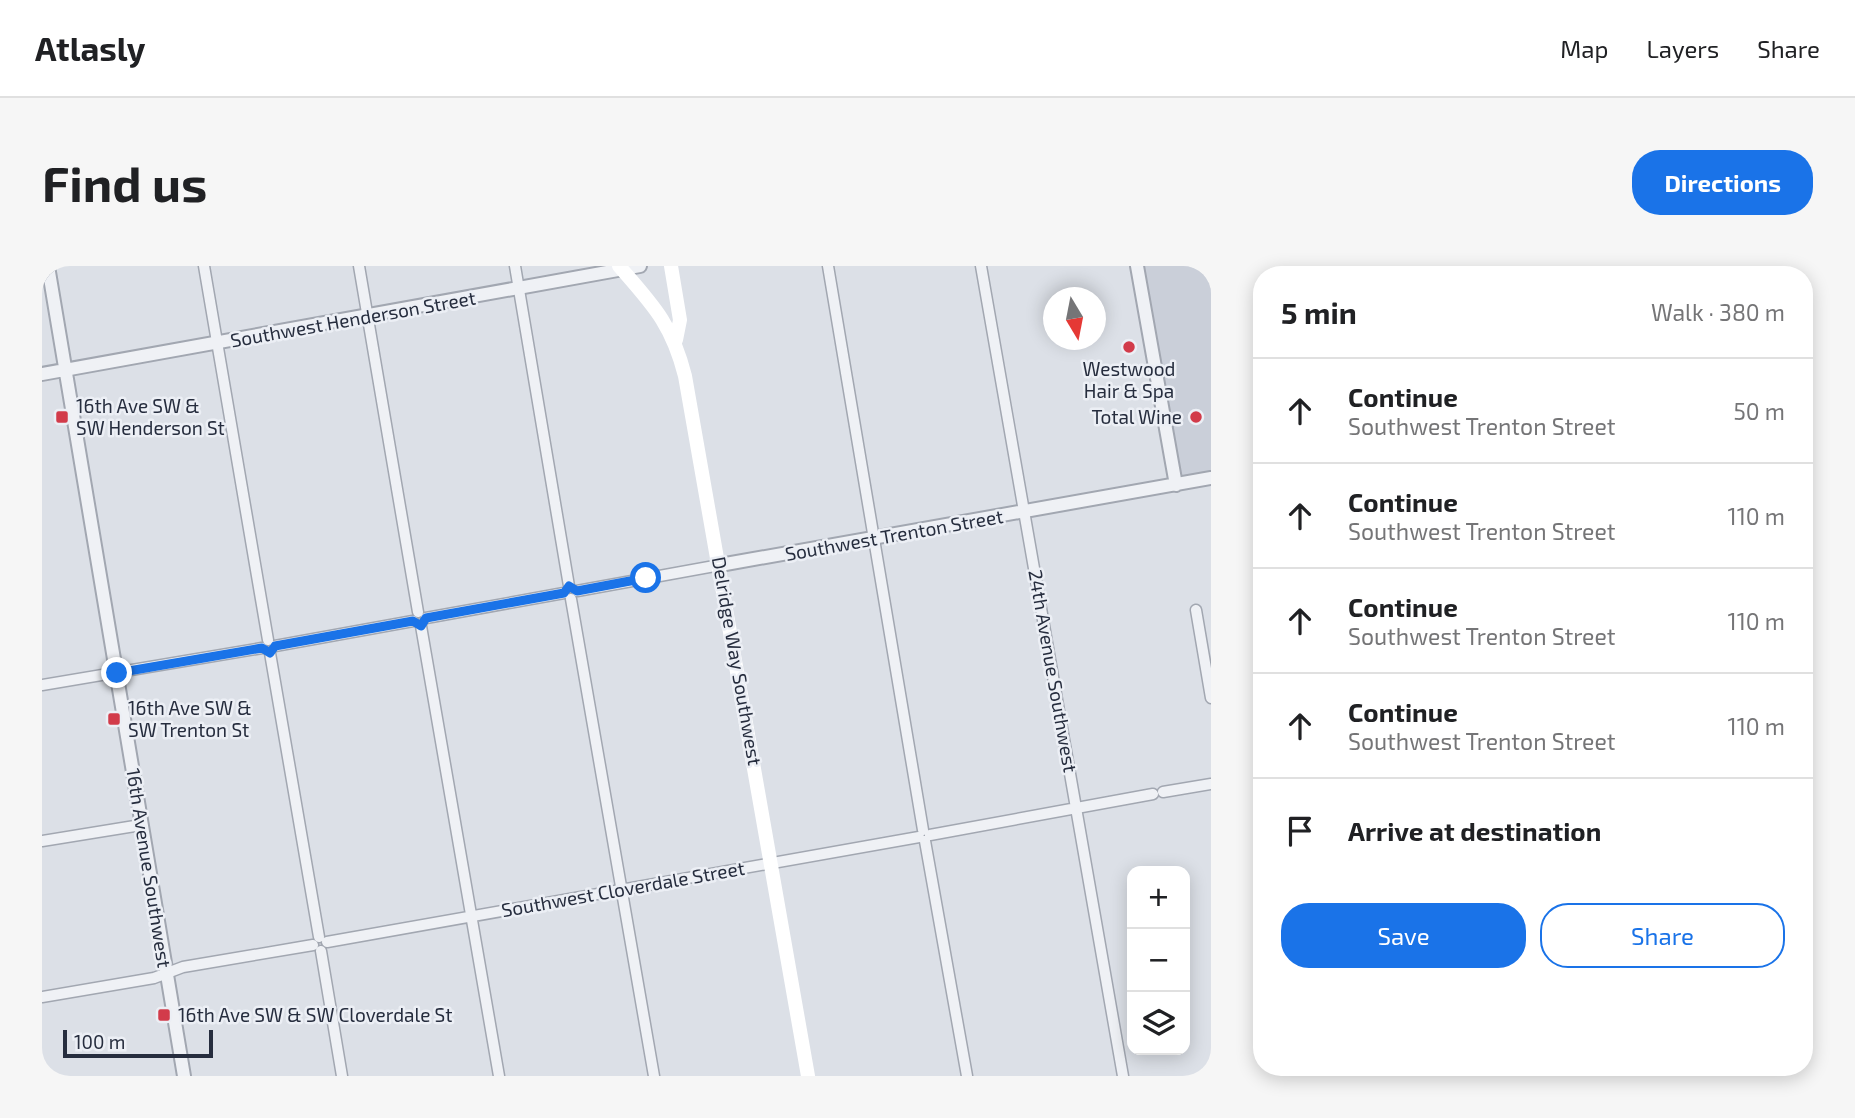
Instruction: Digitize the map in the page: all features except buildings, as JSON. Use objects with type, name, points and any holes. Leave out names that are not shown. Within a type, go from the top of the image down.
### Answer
[{"type":"main road","points":[[671,266],[680,320],[676,340]]},
{"type":"main road","name":"Delridge Way Southwest","points":[[620,267],[660,315],[676,340],[720,565],[808,1076]]},
{"type":"street","name":"16th Avenue Southwest","points":[[48,266],[184,1076]]},
{"type":"street","points":[[204,266],[342,1076]]},
{"type":"street","points":[[359,266],[499,1076]]},
{"type":"street","points":[[515,266],[654,1076]]},
{"type":"street","name":"Southwest Henderson Street","points":[[42,374],[368,317],[620,267],[639,266]]},
{"type":"street","points":[[828,266],[967,1076]]},
{"type":"street","name":"24th Avenue Southwest","points":[[981,266],[1123,1076]]},
{"type":"street","points":[[1138,266],[1177,485]]},
{"type":"street","name":"Southwest Trenton Street","points":[[42,685],[1211,478]]},
{"type":"street","points":[[1196,610],[1211,698]]},
{"type":"street","name":"Southwest Cloverdale Street","points":[[42,997],[166,974],[183,967],[1211,784]]},
{"type":"street","points":[[42,841],[141,825]]},
{"type":"shaded area","points":[[1137,266],[1211,266],[1211,478],[1176,485]]},
{"type":"place","name":"Westwood Hair & Spa","points":[[1129,347]]},
{"type":"place","name":"16th Ave SW & SW Henderson St","points":[[62,417]]},
{"type":"place","name":"Total Wine","points":[[1196,417]]},
{"type":"place","name":"16th Ave SW & SW Trenton St","points":[[114,719]]},
{"type":"place","name":"16th Ave SW & SW Cloverdale St","points":[[164,1015]]},
{"type":"route","points":[[117,673],[262,648],[270,653],[275,646],[413,621],[421,626],[425,624],[426,618],[564,593],[571,585],[577,591],[646,578]]}]
